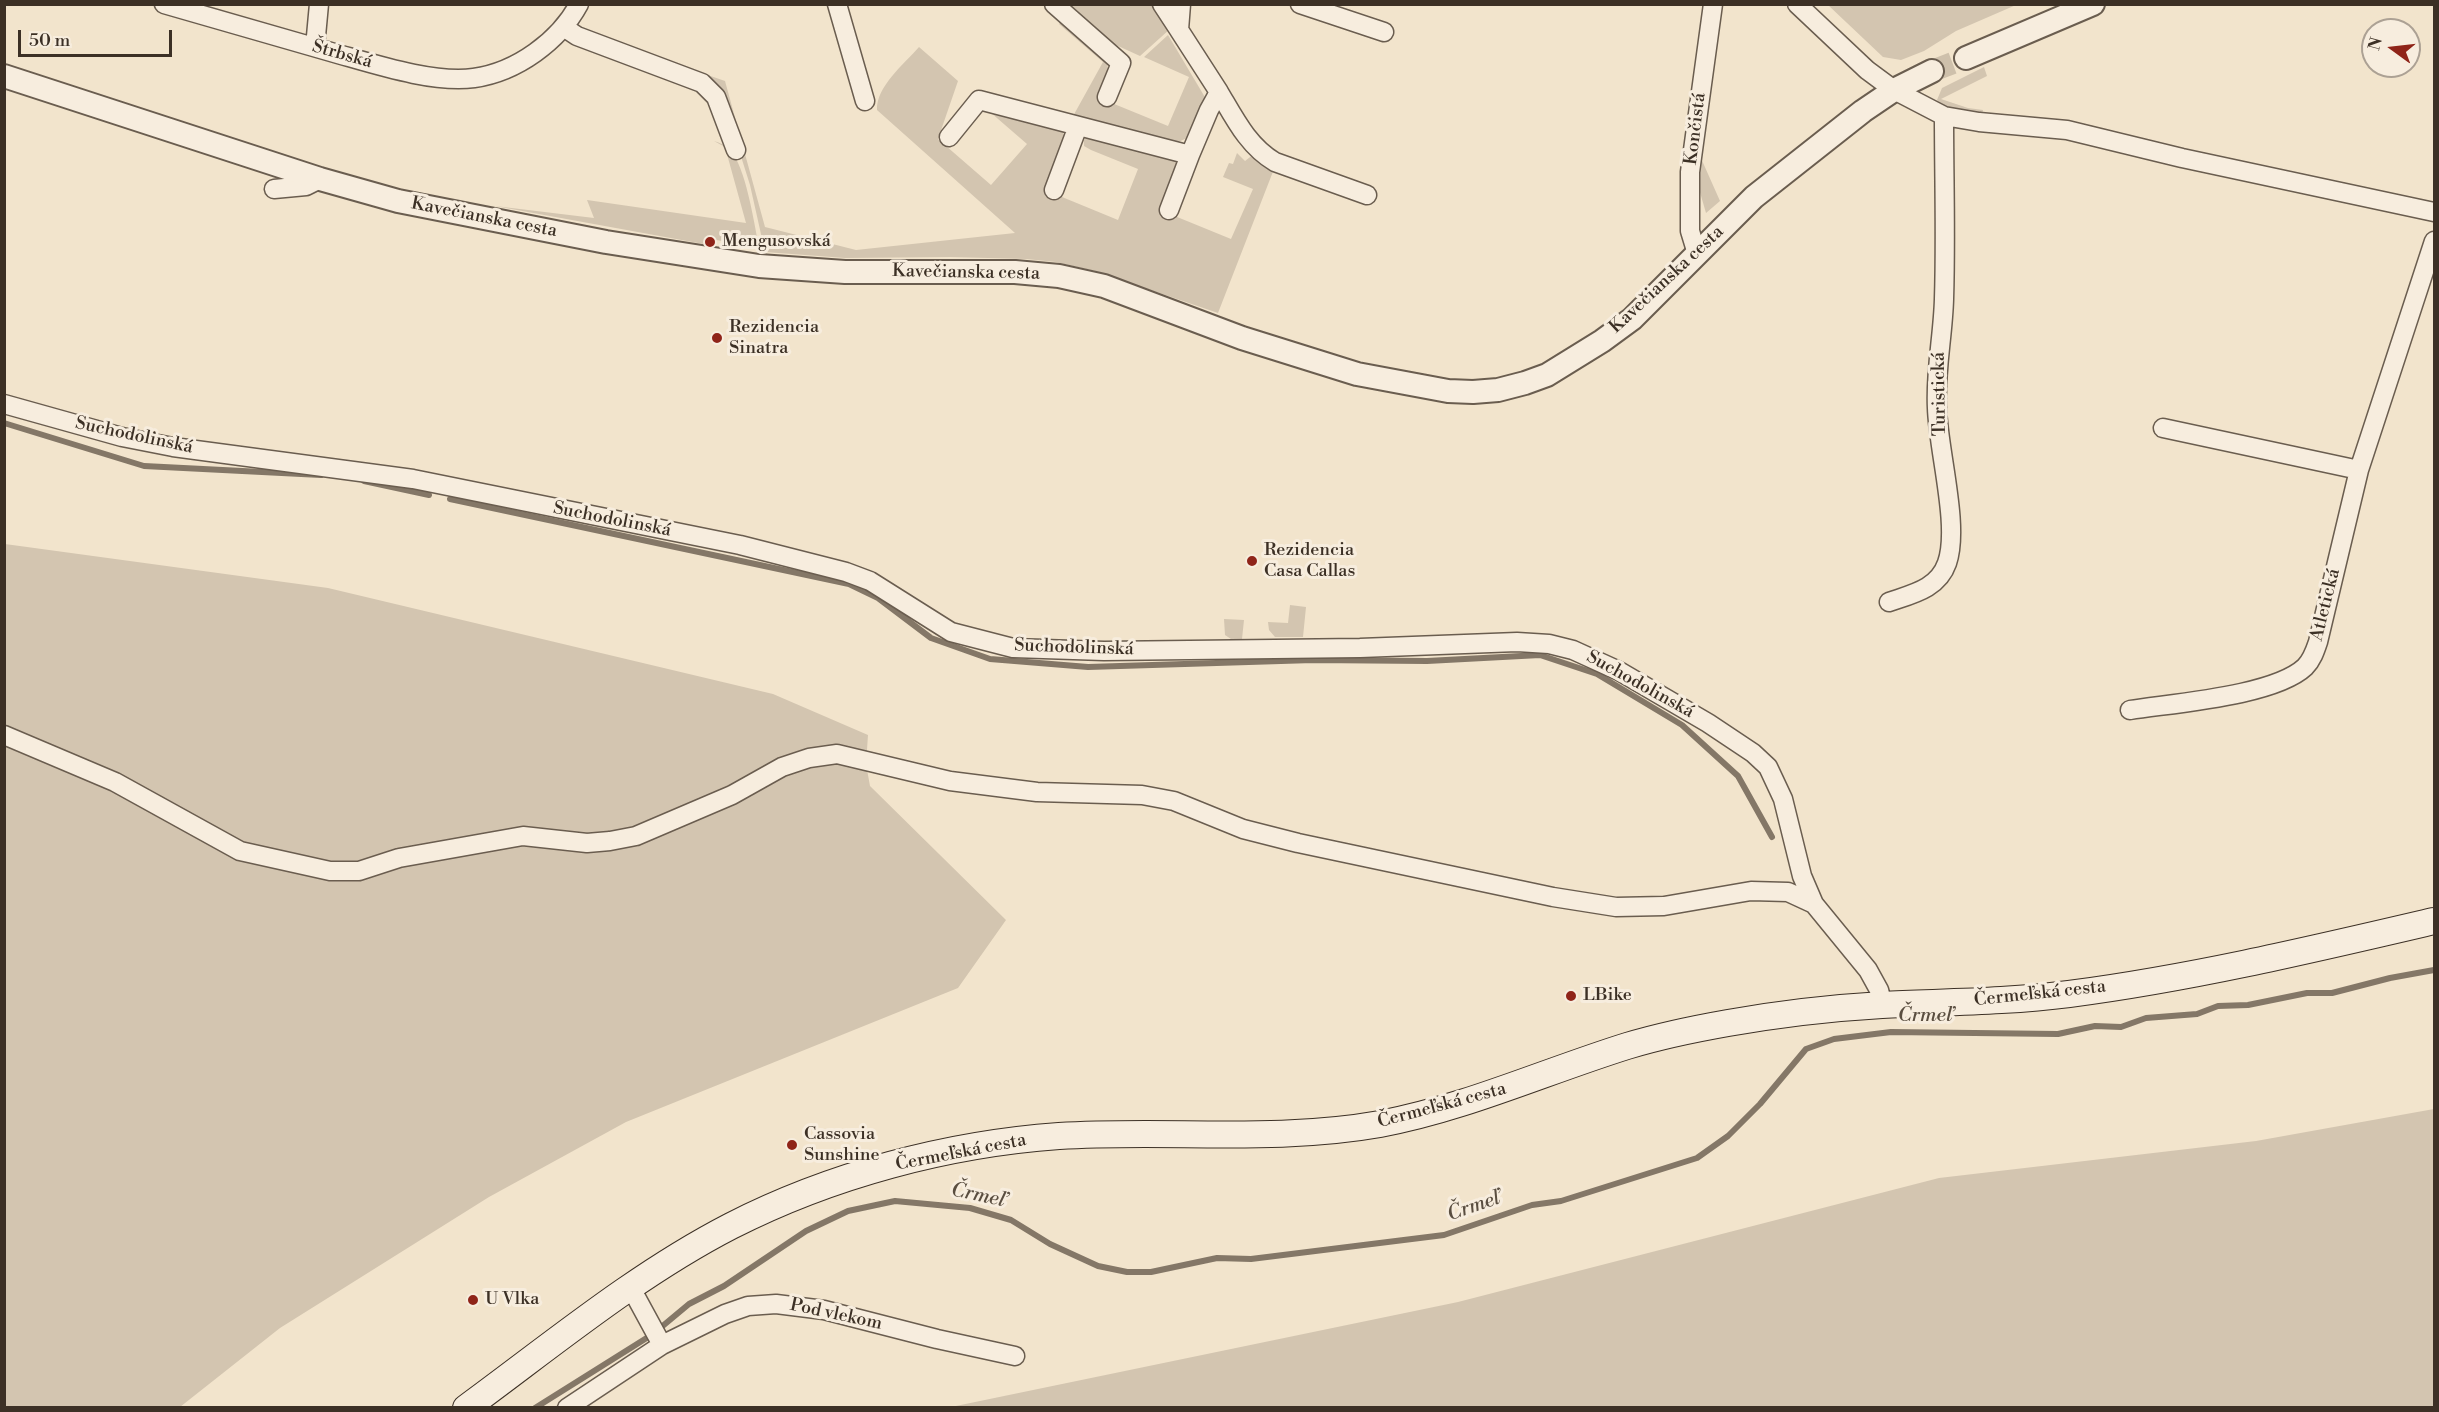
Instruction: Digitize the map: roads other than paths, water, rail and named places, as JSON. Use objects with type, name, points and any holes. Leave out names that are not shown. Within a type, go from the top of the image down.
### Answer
[{"type":"main road","name":"Čermeľská cesta","points":[[466,1407],[631,1288],[733,1225],[793,1198],[867,1172],[921,1158],[971,1148],[1057,1136],[1150,1134],[1247,1136],[1303,1134],[1372,1125],[1467,1102],[1626,1047],[1725,1024],[1807,1011],[2053,996],[2251,962],[2434,921]]},
{"type":"street","name":"Štrbská","points":[[164,4],[381,66],[434,76],[472,78],[496,74],[521,61],[565,28]]},
{"type":"street","points":[[315,47],[319,4]]},
{"type":"street","points":[[579,4],[565,28],[577,36],[702,82],[716,97],[736,150]]},
{"type":"street","points":[[837,4],[865,101]]},
{"type":"street","points":[[1054,4],[1121,63],[1107,97]]},
{"type":"street","points":[[1162,4],[1247,139],[1266,157],[1367,195]]},
{"type":"street","points":[[1179,30],[1181,4]]},
{"type":"street","points":[[1300,4],[1384,32]]},
{"type":"street","name":"Končistá","points":[[1697,254],[1690,231],[1690,172],[1713,4]]},
{"type":"street","points":[[1797,4],[1867,70],[1894,90],[1944,116],[1978,122],[2067,130],[2182,158],[2434,212]]},
{"type":"street","points":[[1966,58],[2093,4]]},
{"type":"street","name":"Kavečianska cesta","points":[[4,76],[320,179],[398,201],[606,242],[759,266],[845,272],[1015,272],[1059,276],[1104,286],[1302,358],[1357,374],[1448,391],[1498,390],[1547,375],[1578,357],[1632,319],[1754,197],[1863,111],[1894,90],[1932,71]]},
{"type":"street","points":[[1169,210],[1209,110],[1219,92]]},
{"type":"street","points":[[949,137],[980,100],[1191,155]]},
{"type":"street","name":"Turistická","points":[[1889,602],[1934,583],[1941,575],[1950,554],[1936,381],[1944,298],[1944,116]]},
{"type":"street","points":[[1054,190],[1078,126]]},
{"type":"street","points":[[274,189],[306,186],[320,179]]},
{"type":"street","name":"Atletická","points":[[2130,710],[2261,688],[2291,677],[2307,665],[2318,642],[2359,470],[2434,241]]},
{"type":"street","name":"Suchodolinská","points":[[4,404],[122,437],[173,447],[413,479],[740,545],[846,572],[870,581],[951,632],[1013,648],[1115,651],[1360,648],[1517,642],[1549,644],[1573,650],[1619,671],[1708,723],[1761,759],[1775,778],[1783,799],[1802,876],[1814,903],[1868,970],[1879,990],[1883,1005]]},
{"type":"street","points":[[2163,428],[2359,470]]},
{"type":"street","points":[[4,735],[115,782],[240,851],[330,871],[359,871],[399,858],[524,836],[587,843],[636,836],[732,795],[782,767],[809,758],[837,754],[961,783],[1037,792],[1142,795],[1174,801],[1243,829],[1298,843],[1563,899],[1616,907],[1664,906],[1751,891],[1788,892],[1814,903]]},
{"type":"street","points":[[631,1288],[659,1340]]},
{"type":"street","name":"Pod vlekom","points":[[567,1407],[659,1340],[748,1306],[776,1304],[824,1310],[1015,1356]]},
{"type":"waterway","points":[[4,423],[144,466],[321,475]]},
{"type":"waterway","points":[[364,481],[429,495]]},
{"type":"waterway","points":[[450,499],[849,584],[878,598],[931,638],[990,659],[1088,667],[1313,660],[1427,661],[1540,655],[1597,674],[1682,725],[1738,776],[1772,837]]},
{"type":"waterway","name":"Črmeľ","points":[[535,1408],[653,1334],[689,1304],[724,1286],[806,1231],[848,1211],[895,1201],[970,1208],[1011,1220],[1050,1244],[1098,1266],[1127,1272],[1151,1272],[1217,1258],[1251,1259],[1444,1235],[1532,1205],[1561,1201],[1697,1158],[1728,1136],[1760,1104],[1806,1049],[1834,1039],[1891,1032],[2058,1034],[2095,1026],[2121,1027],[2146,1018],[2197,1014],[2218,1006],[2248,1005],[2307,993],[2332,993],[2390,978],[2434,970]]},
{"type":"tunnel","points":[[1932,71],[1966,58]]},
{"type":"place","name":"Mengusovská","points":[[710,242]]},
{"type":"place","name":"Rezidencia Sinatra","points":[[717,338]]},
{"type":"place","name":"Rezidencia Casa Callas","points":[[1252,561]]},
{"type":"place","name":"LBike","points":[[1571,996]]},
{"type":"place","name":"Cassovia Sunshine","points":[[792,1145]]},
{"type":"place","name":"U Vlka","points":[[473,1300]]}]
